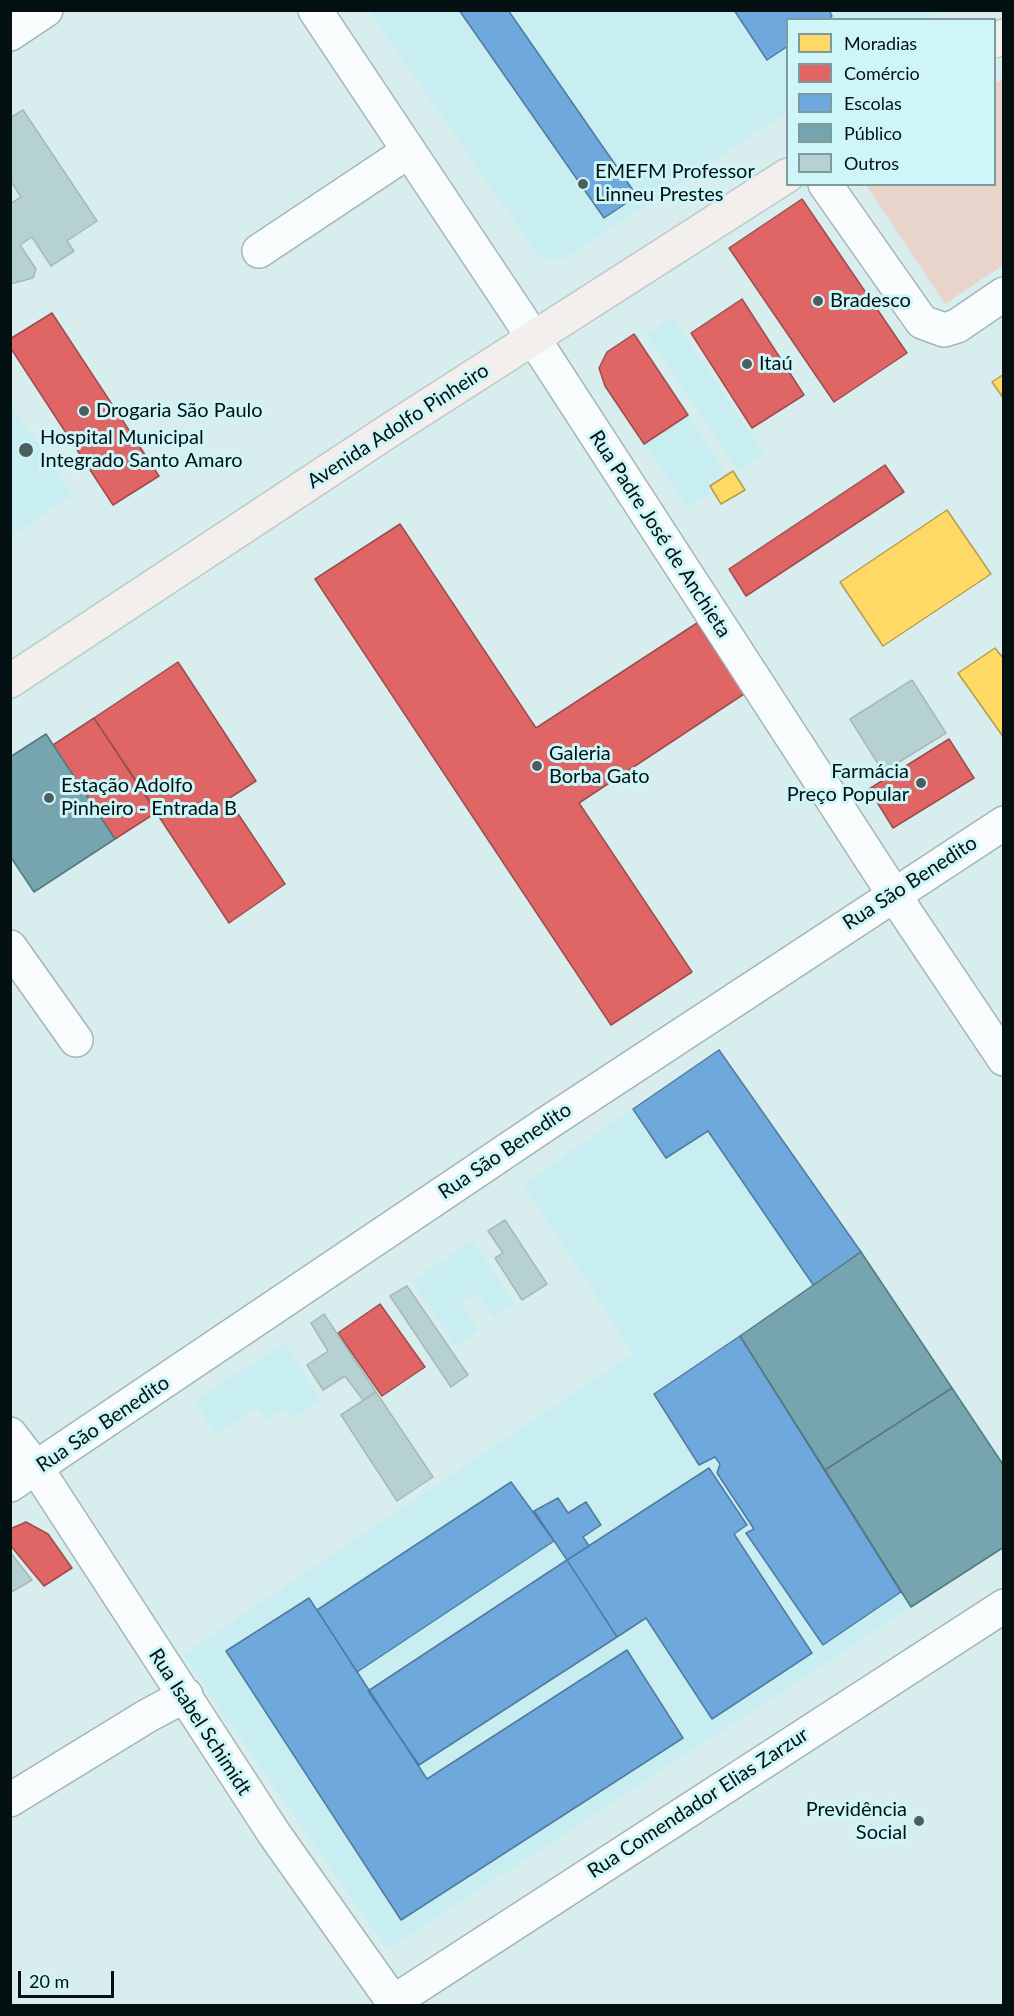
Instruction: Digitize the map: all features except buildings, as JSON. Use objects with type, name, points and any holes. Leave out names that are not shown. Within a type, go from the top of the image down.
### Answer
[{"type":"main road","name":"Avenida Adolfo Pinheiro","points":[[10,681],[533,338],[786,176]]},
{"type":"street","points":[[10,34],[46,10]]},
{"type":"street","name":"Rua Padre José de Anchieta","points":[[315,10],[533,338],[894,894],[1004,1059]]},
{"type":"street","points":[[259,251],[409,151]]},
{"type":"street","points":[[826,186],[922,322],[944,330],[957,326],[1004,294]]},
{"type":"street","name":"Rua São Benedito","points":[[24,1477],[539,1128],[1004,823]]},
{"type":"street","points":[[10,947],[76,1040]]},
{"type":"street","name":"Rua Isabel Schimidt","points":[[10,1434],[24,1477],[186,1695],[270,1828],[395,2004]]},
{"type":"street","name":"Rua Comendador Elias Zarzur","points":[[395,2004],[1004,1606]]},
{"type":"street","points":[[10,1800],[147,1716],[186,1695]]},
{"type":"shaded area","name":"EMEFM Professor Linneu Prestes","points":[[369,11],[940,11],[928,18],[786,18],[786,113],[565,259],[552,261],[539,257]]},
{"type":"shaded area","points":[[1003,78],[1003,265],[945,304],[867,186],[996,186],[996,83]]},
{"type":"shaded area","points":[[672,317],[764,454],[739,471],[646,335]]},
{"type":"shaded area","name":"Hospital Municipal Integrado Santo Amaro","points":[[11,404],[72,495],[10,536]]},
{"type":"shaded area","points":[[688,415],[725,472],[708,484],[709,494],[687,508],[644,444]]},
{"type":"shaded area","points":[[719,1050],[850,1236],[1003,1466],[1003,1547],[387,1950],[183,1655],[633,1353],[523,1184]]},
{"type":"shaded area","points":[[473,1240],[515,1303],[494,1317],[478,1293],[461,1304],[479,1331],[455,1346],[412,1281]]},
{"type":"shaded area","points":[[285,1343],[320,1400],[293,1418],[286,1408],[267,1420],[257,1407],[216,1434],[194,1401]]},
{"type":"place","name":"EMEFM Professor Linneu Prestes","points":[[583,184]]},
{"type":"place","name":"Bradesco","points":[[818,301]]},
{"type":"place","name":"Itaú","points":[[747,364]]},
{"type":"place","name":"Drogaria São Paulo","points":[[84,411]]},
{"type":"place","name":"Hospital Municipal Integrado Santo Amaro","points":[[26,450]]},
{"type":"place","name":"Galeria Borba Gato","points":[[537,766]]},
{"type":"place","name":"Farmácia Preço Popular","points":[[921,783]]},
{"type":"place","name":"Estação Adolfo Pinheiro - Entrada B","points":[[49,798]]},
{"type":"place","name":"Previdência Social","points":[[919,1821]]}]
